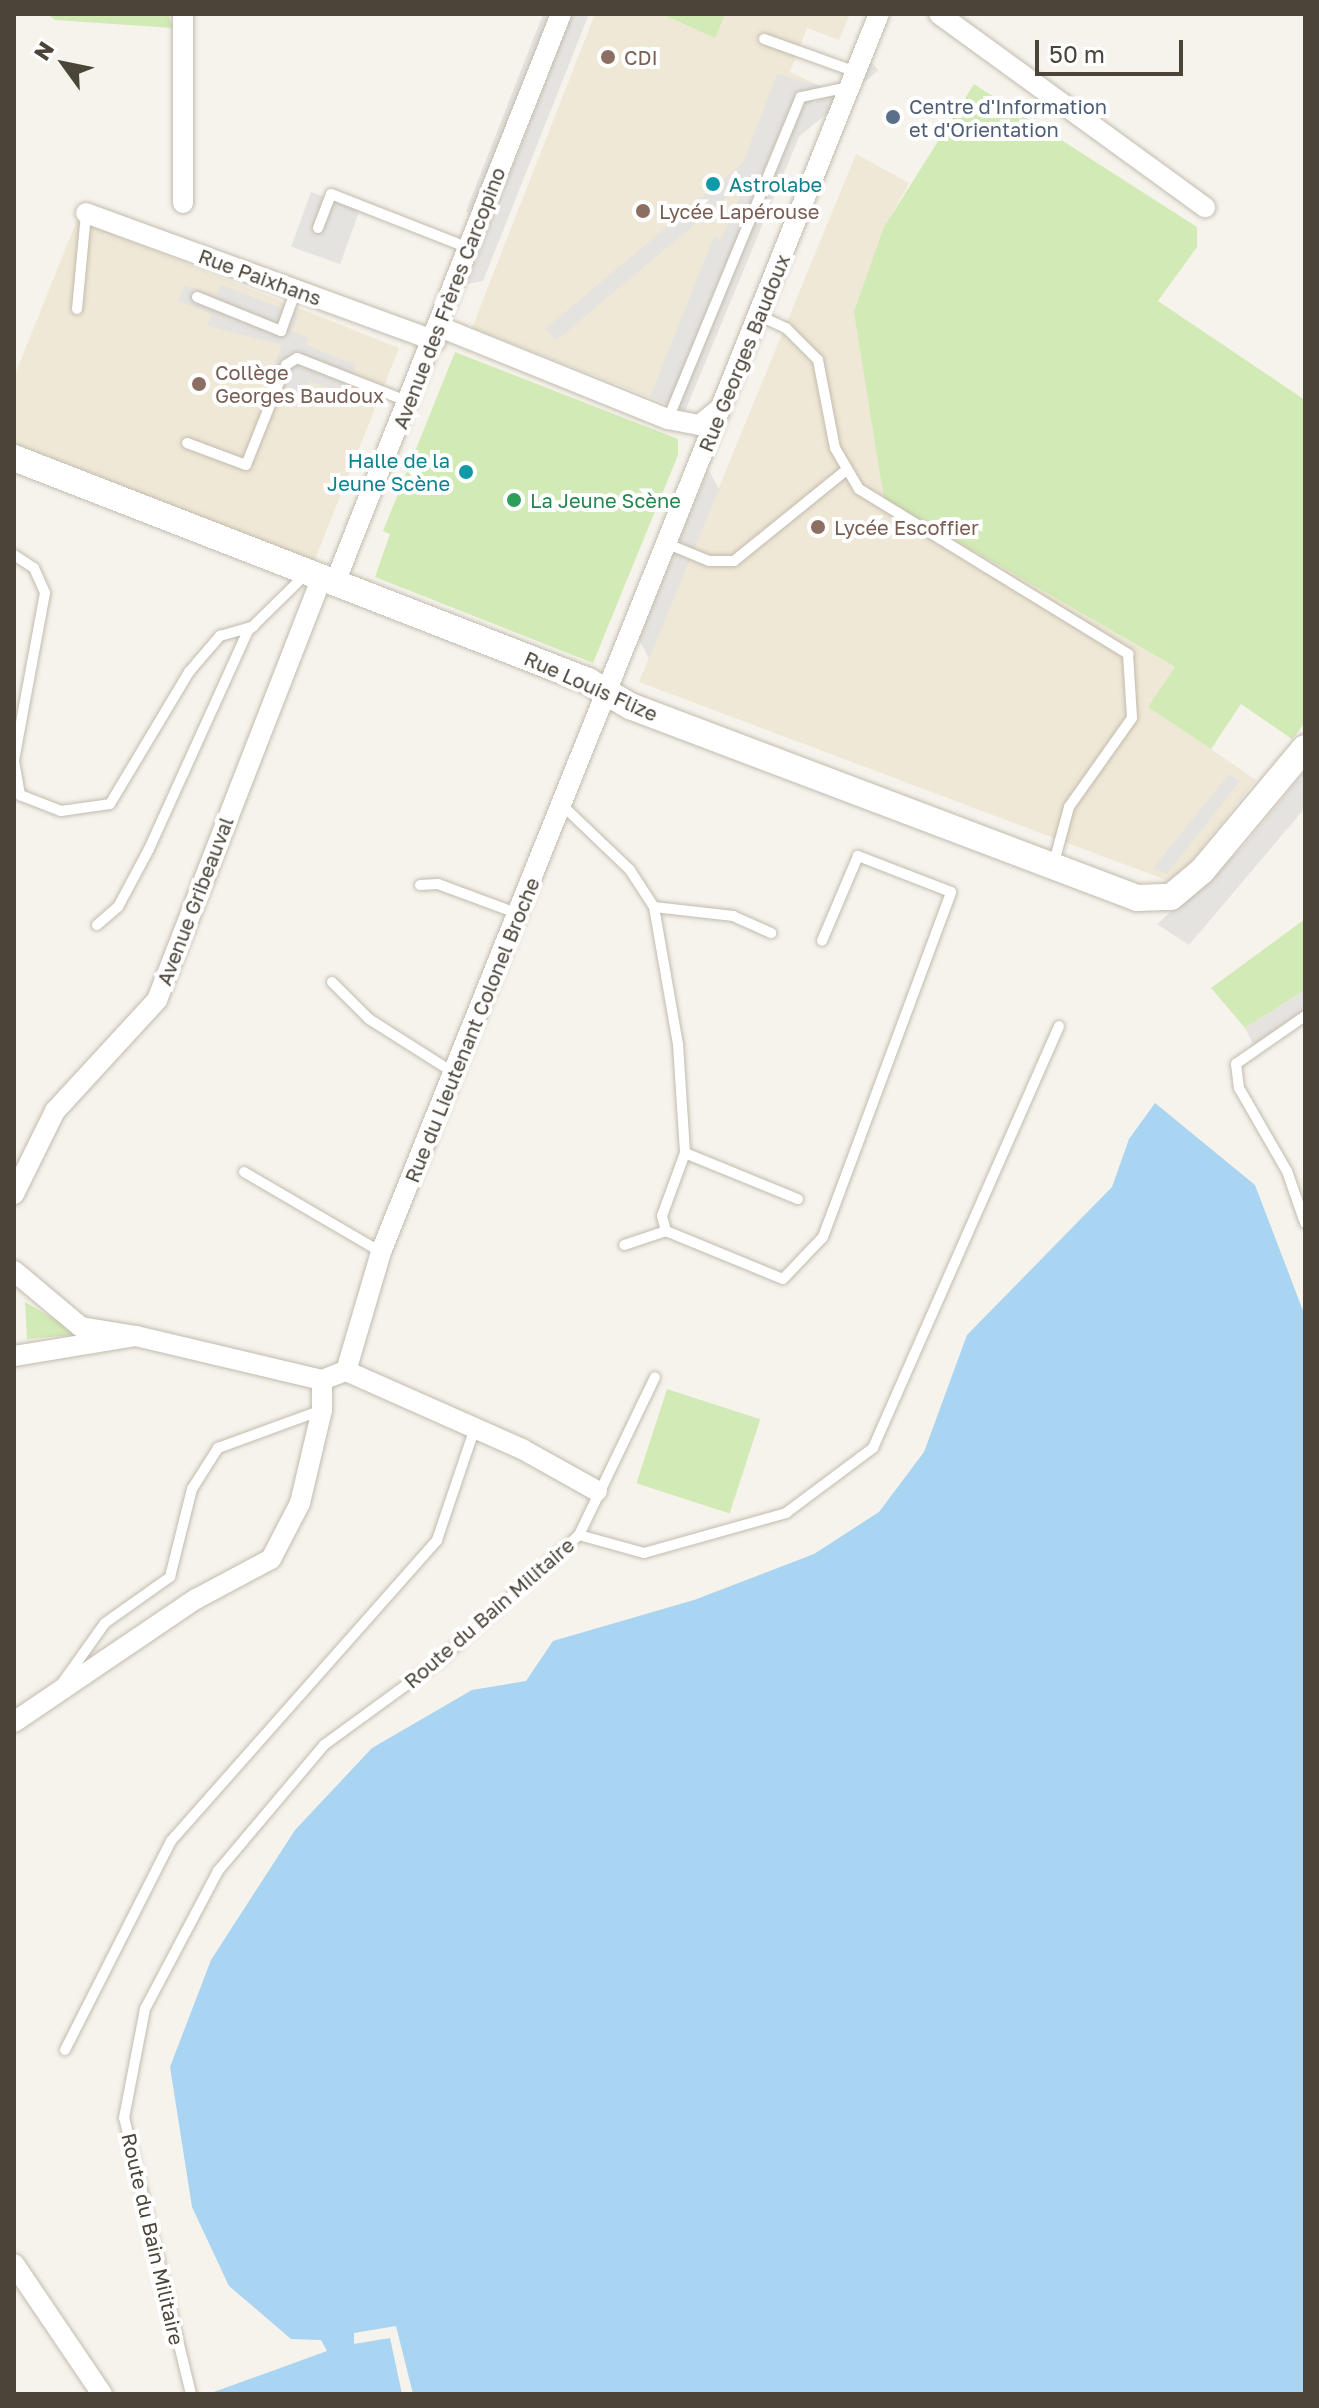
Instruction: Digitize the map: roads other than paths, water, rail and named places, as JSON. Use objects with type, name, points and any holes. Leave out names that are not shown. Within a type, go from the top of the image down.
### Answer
[{"type":"street","points":[[183,14],[183,203]]},
{"type":"street","name":"Avenue des Frères Carcopino","points":[[323,575],[409,402],[561,14]]},
{"type":"street","name":"Rue Georges Baudoux","points":[[599,687],[668,544],[879,14]]},
{"type":"street","points":[[939,14],[1205,207]]},
{"type":"street","name":"Rue Paixhans","points":[[86,213],[296,290],[437,334],[668,419],[700,425],[724,402]]},
{"type":"street","name":"Rue Georges Baudoux","points":[[599,687],[691,466],[696,446],[668,419]]},
{"type":"street","name":"Rue Louis Flize","points":[[14,458],[323,575],[1137,898],[1171,897],[1305,748]]},
{"type":"street","name":"Avenue Gribeauval","points":[[14,1194],[55,1111],[157,1000],[323,575]]},
{"type":"street","name":"Rue du Lieutenant Colonel Broche","points":[[346,1371],[381,1252],[562,805],[599,687]]},
{"type":"street","points":[[14,1271],[81,1327],[136,1336],[322,1380],[346,1371],[475,1428],[597,1491]]},
{"type":"street","points":[[14,1356],[136,1336]]},
{"type":"street","points":[[14,1722],[57,1690],[271,1559],[300,1503],[322,1410],[322,1380]]},
{"type":"street","points":[[14,2264],[102,2394]]},
{"type":"lane","points":[[764,39],[855,79]]},
{"type":"lane","points":[[668,419],[801,97],[855,79]]},
{"type":"lane","points":[[318,228],[331,194],[469,248]]},
{"type":"lane","points":[[77,309],[86,213]]},
{"type":"lane","points":[[197,297],[281,331],[296,290]]},
{"type":"lane","points":[[760,316],[786,328],[818,360],[845,471],[876,501],[1128,654],[1132,718],[1069,807],[1053,866]]},
{"type":"lane","points":[[187,443],[246,465],[286,365],[297,358],[409,402]]},
{"type":"lane","points":[[668,544],[709,561],[734,561],[845,471]]},
{"type":"lane","points":[[14,555],[34,568],[45,593],[14,761],[20,795],[61,811],[110,804],[189,672],[220,636],[254,626]]},
{"type":"lane","points":[[97,925],[118,907],[149,849],[227,666],[254,626],[323,575]]},
{"type":"lane","points":[[562,805],[630,870],[654,907],[678,1044],[685,1153],[662,1216],[666,1231]]},
{"type":"lane","points":[[624,1245],[666,1231],[783,1279],[823,1237],[951,892],[858,856],[822,941]]},
{"type":"lane","points":[[420,885],[438,884],[516,913]]},
{"type":"lane","points":[[654,907],[733,916],[771,933]]},
{"type":"lane","points":[[332,982],[369,1019],[454,1073]]},
{"type":"lane","points":[[1305,1016],[1236,1064],[1239,1088],[1287,1171],[1305,1223]]},
{"type":"lane","points":[[579,1535],[644,1553],[786,1513],[873,1448],[1059,1026]]},
{"type":"lane","points":[[685,1153],[798,1199]]},
{"type":"lane","points":[[244,1172],[381,1252]]},
{"type":"lane","name":"Route du Bain Militaire","points":[[191,2394],[124,2118],[145,2009],[218,1871],[324,1745],[439,1661],[579,1535],[597,1491],[655,1377]]},
{"type":"lane","points":[[57,1690],[105,1623],[170,1577],[192,1489],[218,1448],[322,1410]]},
{"type":"lane","points":[[65,2050],[171,1841],[437,1540],[475,1428]]},
{"type":"water","points":[[1155,1103],[1255,1185],[1305,1316],[1305,2394],[413,2394],[396,2326],[354,2333],[354,2344],[390,2338],[402,2394],[208,2394],[327,2351],[321,2340],[291,2339],[229,2286],[192,2207],[170,2067],[211,1960],[295,1830],[372,1748],[472,1690],[526,1681],[553,1641],[694,1600],[814,1554],[879,1512],[924,1452],[967,1335],[1112,1187],[1129,1139]]},
{"type":"place","name":"CDI","points":[[608,57]]},
{"type":"place","name":"Centre d'Information et d'Orientation","points":[[893,117]]},
{"type":"place","name":"Astrolabe","points":[[713,184]]},
{"type":"place","name":"Lycée Lapérouse","points":[[643,211]]},
{"type":"place","name":"Collège Georges Baudoux","points":[[199,384]]},
{"type":"place","name":"Halle de la Jeune Scène","points":[[466,472]]},
{"type":"place","name":"La Jeune Scène","points":[[514,500]]},
{"type":"place","name":"Lycée Escoffier","points":[[818,527]]}]
